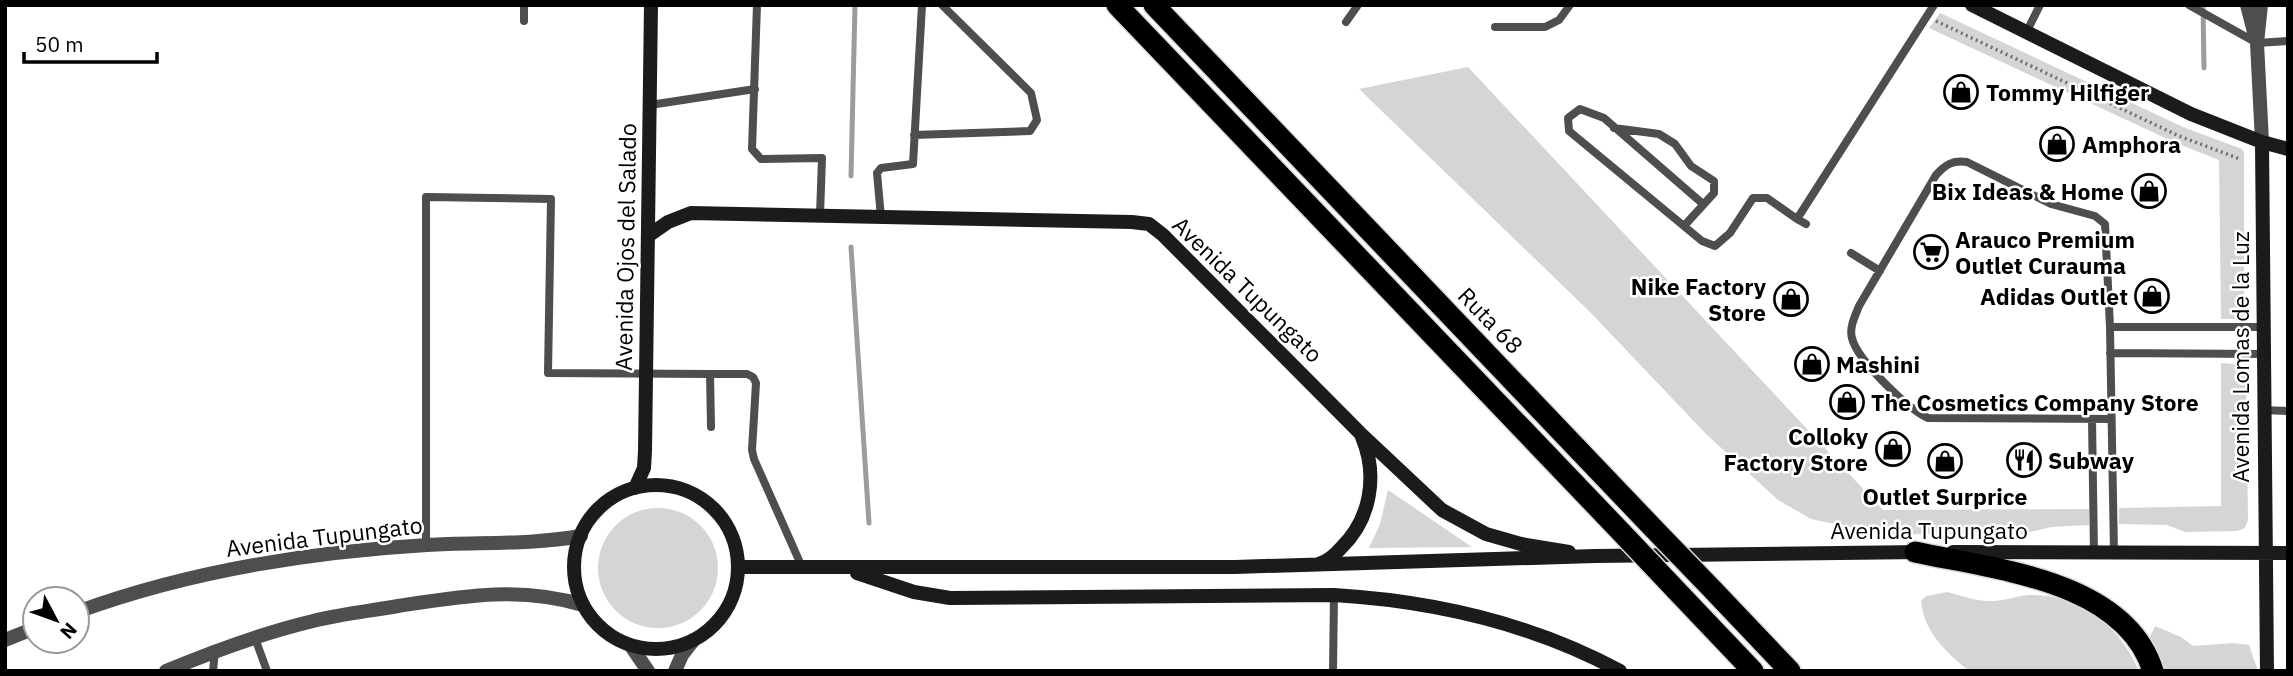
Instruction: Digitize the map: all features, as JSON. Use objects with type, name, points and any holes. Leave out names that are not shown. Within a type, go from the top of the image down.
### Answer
[{"type":"highway","points":[[1117,5],[1753,671]]},
{"type":"highway","name":"Ruta 68","points":[[1154,5],[1790,671]]},
{"type":"highway","points":[[1915,552],[2046,580],[2086,597],[2110,613],[2134,635],[2144,649],[2153,671]]},
{"type":"main road","name":"Avenida Ojos del Salado","points":[[635,488],[644,468],[651,5]]},
{"type":"main road","points":[[1972,5],[2191,114],[2262,142],[2288,149]]},
{"type":"main road","name":"Avenida Lomas de la Luz","points":[[2262,142],[2267,671]]},
{"type":"main road","name":"Avenida Tupungato","points":[[648,236],[668,222],[691,214],[1132,222],[1149,225],[1173,245],[1360,433],[1442,510],[1470,527],[1521,544],[1595,556]]},
{"type":"main road","points":[[1314,565],[1324,562],[1346,544],[1367,507],[1371,477],[1368,454],[1360,433]]},
{"type":"main road","points":[[658,486],[680,489],[706,502],[717,512],[733,537],[738,567],[735,589],[726,610],[712,628],[693,641],[663,649],[631,646],[603,630],[583,605],[575,570],[581,536],[603,506],[635,488],[658,486]]},
{"type":"main road","name":"Avenida Tupungato","points":[[738,567],[1314,565],[1595,556],[1915,552],[2288,553]]},
{"type":"main road","name":"Avenida Tupungato","points":[[832,567],[870,576],[914,592],[950,598],[1334,595],[1418,603],[1500,621],[1576,649],[1620,671]]},
{"type":"street","name":"Avenida Lomas de la Luz","points":[[2247,5],[2257,43]]},
{"type":"street","name":"Avenida Lomas de la Luz","points":[[2261,5],[2257,43],[2262,142]]},
{"type":"street","name":"Avenida Tupungato","points":[[91,607],[142,591],[241,567],[426,545],[549,541],[581,536]]},
{"type":"street","points":[[166,671],[255,638],[314,620],[461,596],[507,592],[555,597],[583,605]]},
{"type":"street","points":[[675,671],[682,655],[693,641]]},
{"type":"street","points":[[631,646],[648,671]]},
{"type":"lane","points":[[524,5],[524,21]]},
{"type":"lane","points":[[757,5],[752,149],[761,159],[822,158],[820,215]]},
{"type":"lane","points":[[881,217],[877,173],[881,168],[913,164],[922,5]]},
{"type":"lane","points":[[915,135],[1030,131],[1037,120],[1031,93],[942,5]]},
{"type":"lane","points":[[1346,22],[1358,5]]},
{"type":"lane","points":[[1495,27],[1545,27],[1559,20],[1570,5]]},
{"type":"lane","points":[[1797,219],[1934,5]]},
{"type":"lane","points":[[2026,33],[2040,5]]},
{"type":"lane","points":[[2189,5],[2257,43],[2288,41]]},
{"type":"lane","points":[[650,105],[755,89]]},
{"type":"lane","points":[[1703,204],[1604,118],[1580,109],[1567,118],[1569,131],[1702,241],[1715,246],[1730,233],[1754,198],[1767,198],[1805,224]]},
{"type":"lane","points":[[1615,128],[1659,134],[1675,144],[1691,166],[1714,181],[1714,193],[1684,226]]},
{"type":"lane","points":[[2111,419],[1928,418],[1908,407],[1864,358],[1851,337],[1854,318],[1936,175],[1944,166],[1956,160],[1967,162],[2051,204],[2095,216],[2105,223],[2110,327],[2114,553]]},
{"type":"lane","points":[[426,545],[426,197],[551,199],[548,373],[747,374],[753,377],[756,383],[752,450],[754,459],[802,567]]},
{"type":"lane","points":[[1851,253],[1880,271]]},
{"type":"lane","points":[[2110,327],[2263,327]]},
{"type":"lane","points":[[2110,353],[2263,354]]},
{"type":"lane","points":[[710,374],[711,427]]},
{"type":"lane","points":[[2263,410],[2288,411]]},
{"type":"lane","points":[[2092,419],[2094,552]]},
{"type":"lane","points":[[1333,671],[1334,595]]},
{"type":"lane","points":[[255,638],[267,671]]},
{"type":"lane","points":[[213,671],[215,652]]},
{"type":"path","points":[[1927,16],[2179,136],[2239,159]]},
{"type":"shaded area","points":[[1940,13],[2183,127],[2242,149],[2244,319],[2221,319],[2219,160],[2176,143],[1929,28]]},
{"type":"shaded area","points":[[1468,67],[1883,510],[2089,509],[2089,525],[2052,527],[2017,535],[1883,534],[1811,519],[1778,500],[1706,434],[1590,312],[1359,89]]},
{"type":"shaded area","points":[[2221,363],[2246,365],[2248,520],[2245,528],[2237,531],[2185,532],[2167,525],[2119,524],[2119,508],[2221,506]]},
{"type":"shaded area","points":[[1388,490],[1472,547],[1369,548],[1380,524]]},
{"type":"shaded area","points":[[658,508],[681,512],[701,525],[714,545],[718,568],[714,591],[701,611],[681,624],[658,628],[635,624],[615,611],[602,591],[598,568],[602,545],[615,525],[635,512]]},
{"type":"shaded area","points":[[1947,592],[1988,601],[2031,595],[2066,600],[2097,616],[2110,628],[2131,655],[2139,671],[1969,671],[1937,640],[1923,612],[1921,601],[1926,596]]},
{"type":"shaded area","points":[[2155,626],[2181,637],[2193,646],[2233,643],[2249,645],[2258,671],[2162,671],[2149,639]]},
{"type":"waterway","points":[[851,176],[855,5]]},
{"type":"waterway","points":[[2203,5],[2204,68]]},
{"type":"waterway","points":[[851,247],[869,523]]},
{"type":"place","name":"Tommy Hilfiger","points":[[1961,92]]},
{"type":"place","name":"Amphora","points":[[2057,144]]},
{"type":"place","name":"Bix Ideas & Home","points":[[2149,191]]},
{"type":"place","name":"Arauco Premium Outlet Curauma","points":[[1931,252]]},
{"type":"place","name":"Adidas Outlet","points":[[2152,296]]},
{"type":"place","name":"Nike Factory Store","points":[[1791,299]]},
{"type":"place","name":"Mashini","points":[[1812,364]]},
{"type":"place","name":"The Cosmetics Company Store","points":[[1847,402]]},
{"type":"place","name":"Colloky Factory Store","points":[[1893,449]]},
{"type":"place","name":"Subway","points":[[2024,460]]},
{"type":"place","name":"Outlet Surprice","points":[[1945,461]]}]
